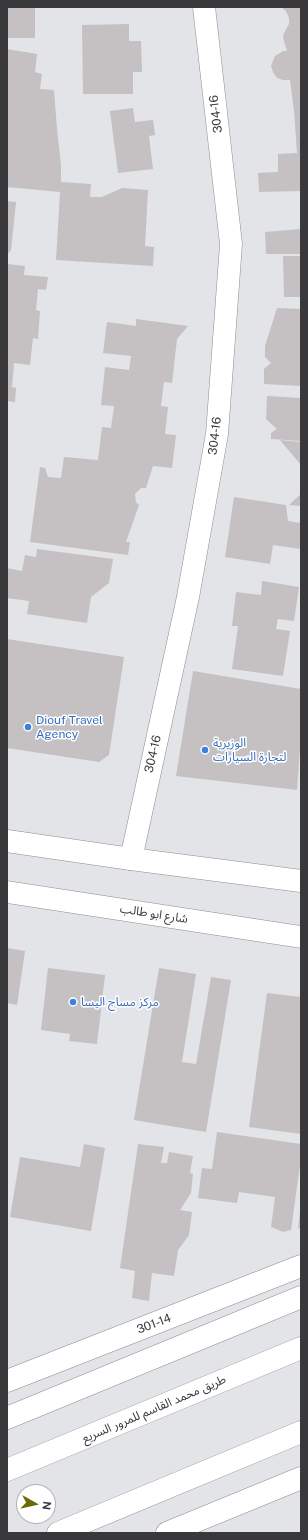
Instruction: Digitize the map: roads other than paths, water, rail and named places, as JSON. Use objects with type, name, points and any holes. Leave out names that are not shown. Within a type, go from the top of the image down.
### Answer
[{"type":"main road","name":"304-16","points":[[131,859],[188,597],[217,434],[231,244],[204,7]]},
{"type":"main road","points":[[7,841],[301,881]]},
{"type":"main road","name":"شارع ابو طالب","points":[[7,892],[301,936]]},
{"type":"main road","name":"301-14","points":[[7,1381],[301,1266]]},
{"type":"main road","points":[[7,1418],[301,1297]]},
{"type":"main road","name":"طريق محمد القاسم للمرور السريع","points":[[7,1470],[301,1348]]},
{"type":"main road","points":[[58,1533],[301,1432]]},
{"type":"main road","points":[[167,1533],[301,1478]]},
{"type":"place","name":"Diouf Travel Agency","points":[[28,727]]},
{"type":"place","name":"الوزيرية لتجارة السيارات","points":[[205,750]]},
{"type":"place","name":"مركز مساج اليسا","points":[[73,1002]]}]
